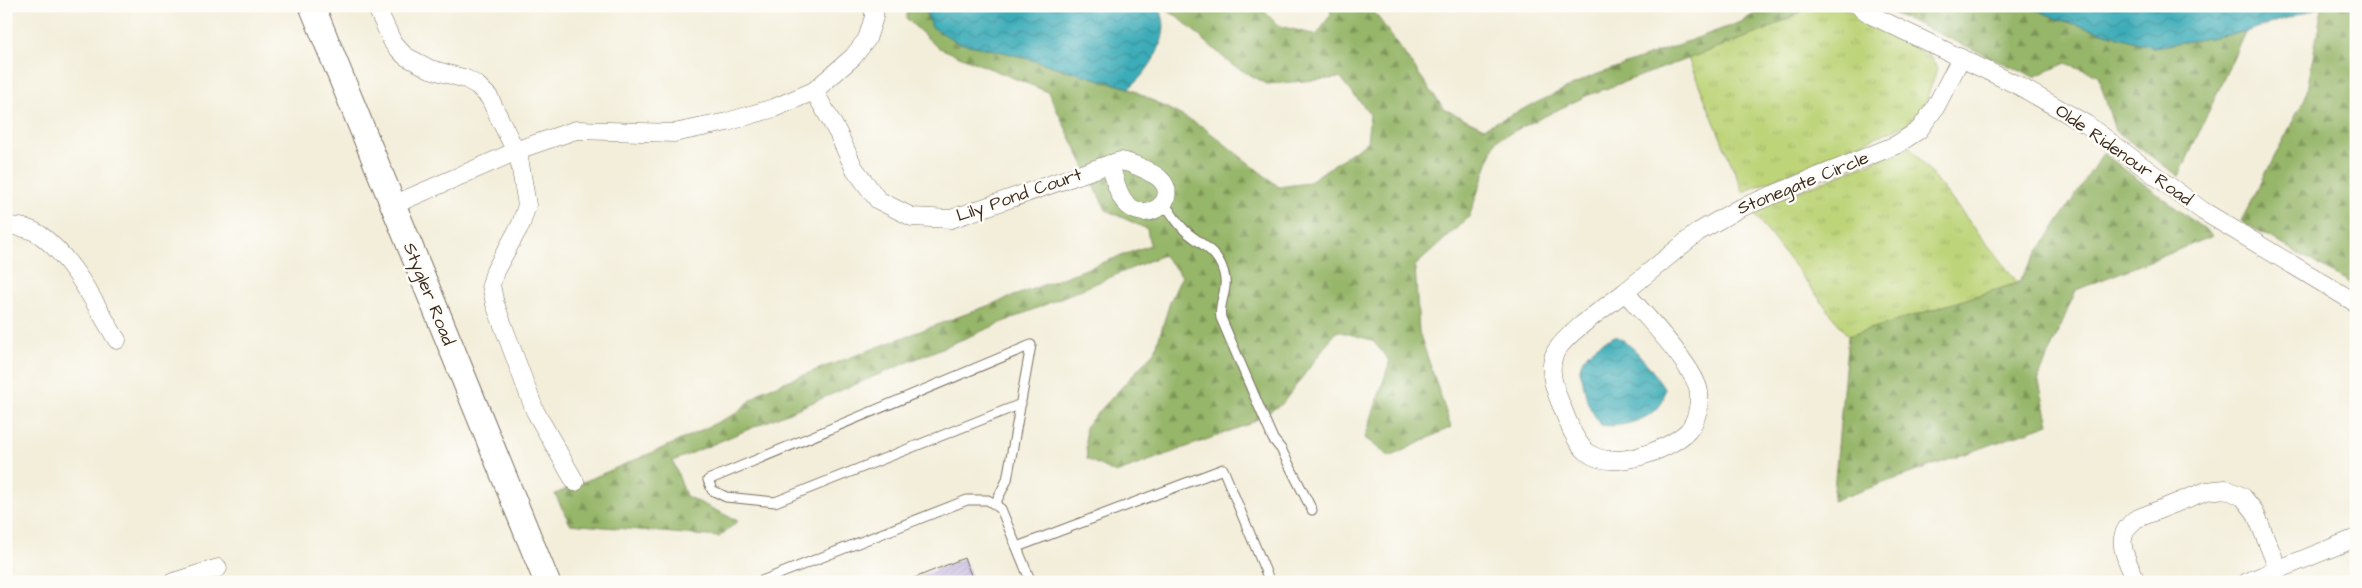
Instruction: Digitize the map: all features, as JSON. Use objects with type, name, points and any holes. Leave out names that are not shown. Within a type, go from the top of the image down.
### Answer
[{"type":"main road","name":"Stygler Road","points":[[312,6],[547,582]]},
{"type":"street","points":[[376,6],[393,43],[404,56],[430,69],[466,79],[477,85],[489,97],[519,158],[526,205],[522,224],[495,271],[491,285],[495,304],[534,411],[576,482]]},
{"type":"street","points":[[392,205],[516,151],[576,130],[674,133],[727,122],[774,108],[814,91],[853,58],[867,39],[874,17],[874,6]]},
{"type":"street","name":"Olde Ridenour Road","points":[[1859,6],[1871,15],[2019,86],[2086,124],[2204,211],[2356,303]]},
{"type":"street","name":"Stonegate Circle","points":[[1625,292],[1690,372],[1699,390],[1698,411],[1688,430],[1672,443],[1632,458],[1609,461],[1587,452],[1573,433],[1555,390],[1551,371],[1556,352],[1568,338],[1698,232],[1738,209],[1896,145],[1919,130],[1935,108],[1961,58]]},
{"type":"street","name":"Lily Pond Court","points":[[814,91],[838,133],[854,168],[878,200],[912,218],[951,219],[1120,161],[1131,163],[1160,178],[1166,188],[1166,199],[1159,208]]},
{"type":"street","points":[[1110,164],[1124,201],[1137,211],[1149,213],[1159,208]]},
{"type":"street","points":[[6,226],[20,226],[42,236],[74,270],[117,340]]},
{"type":"street","points":[[2136,582],[2123,549],[2122,537],[2126,526],[2136,519],[2206,491],[2226,489],[2243,497],[2255,512],[2278,569]]},
{"type":"street","points":[[2247,582],[2356,538]]},
{"type":"street","points":[[172,582],[218,568]]},
{"type":"lane","points":[[1159,208],[1170,210],[1188,234],[1208,246],[1217,257],[1225,278],[1225,291],[1219,309],[1221,318],[1273,440],[1281,449],[1312,510]]},
{"type":"lane","points":[[995,504],[1007,480],[1021,404],[1031,345],[708,480],[712,490],[726,497],[775,502],[1021,404]]},
{"type":"lane","points":[[1017,548],[1223,468],[1270,582]]},
{"type":"lane","points":[[759,582],[967,500],[988,500],[1001,509],[1031,582]]},
{"type":"green space","points":[[907,6],[926,6],[925,10],[959,43],[1004,52],[1129,88],[1203,127],[1279,187],[1307,183],[1367,142],[1370,114],[1340,78],[1267,84],[1232,65],[1177,16],[1157,6],[1259,6],[1279,26],[1317,35],[1331,14],[1329,6],[1370,6],[1444,109],[1484,128],[1590,77],[1741,22],[1767,6],[1812,6],[1763,31],[1586,96],[1496,140],[1469,217],[1415,266],[1419,332],[1451,427],[1390,457],[1365,438],[1390,361],[1372,340],[1337,331],[1282,404],[1249,424],[1116,473],[1087,459],[1085,427],[1155,351],[1170,302],[1182,276],[1163,255],[673,461],[686,496],[738,521],[719,537],[570,524],[555,494],[670,445],[735,414],[763,390],[1150,245],[1147,229],[1106,210],[1048,92],[937,47],[907,19]]},
{"type":"green space","points":[[1812,6],[1840,6],[1931,57],[1937,69],[1924,107],[1907,124],[1743,192],[1688,58],[1763,31]]},
{"type":"green space","points":[[1878,6],[2028,6],[2058,19],[2153,47],[2245,32],[2179,176],[2115,131],[2098,75],[2066,63],[2034,77]]},
{"type":"green space","points":[[2324,6],[2356,6],[2356,286],[2241,221],[2306,96],[2322,8]]},
{"type":"green space","points":[[1910,147],[2018,283],[1848,336],[1751,210]]},
{"type":"green space","points":[[2103,153],[2213,236],[2076,290],[2038,379],[2049,424],[1833,501],[1848,336],[2018,283]]},
{"type":"water","points":[[926,6],[1157,6],[1162,16],[1164,27],[1162,39],[1152,62],[1129,88],[1004,52],[959,43],[932,27],[925,10]]},
{"type":"water","points":[[2028,6],[2324,6],[2245,32],[2153,47],[2058,19]]},
{"type":"water","points":[[1615,336],[1628,344],[1643,359],[1656,375],[1665,392],[1658,408],[1644,418],[1622,425],[1608,426],[1601,425],[1591,409],[1580,372],[1583,359],[1587,354],[1604,341]]},
{"type":"building","points":[[964,558],[974,582],[907,582],[907,581]]}]
